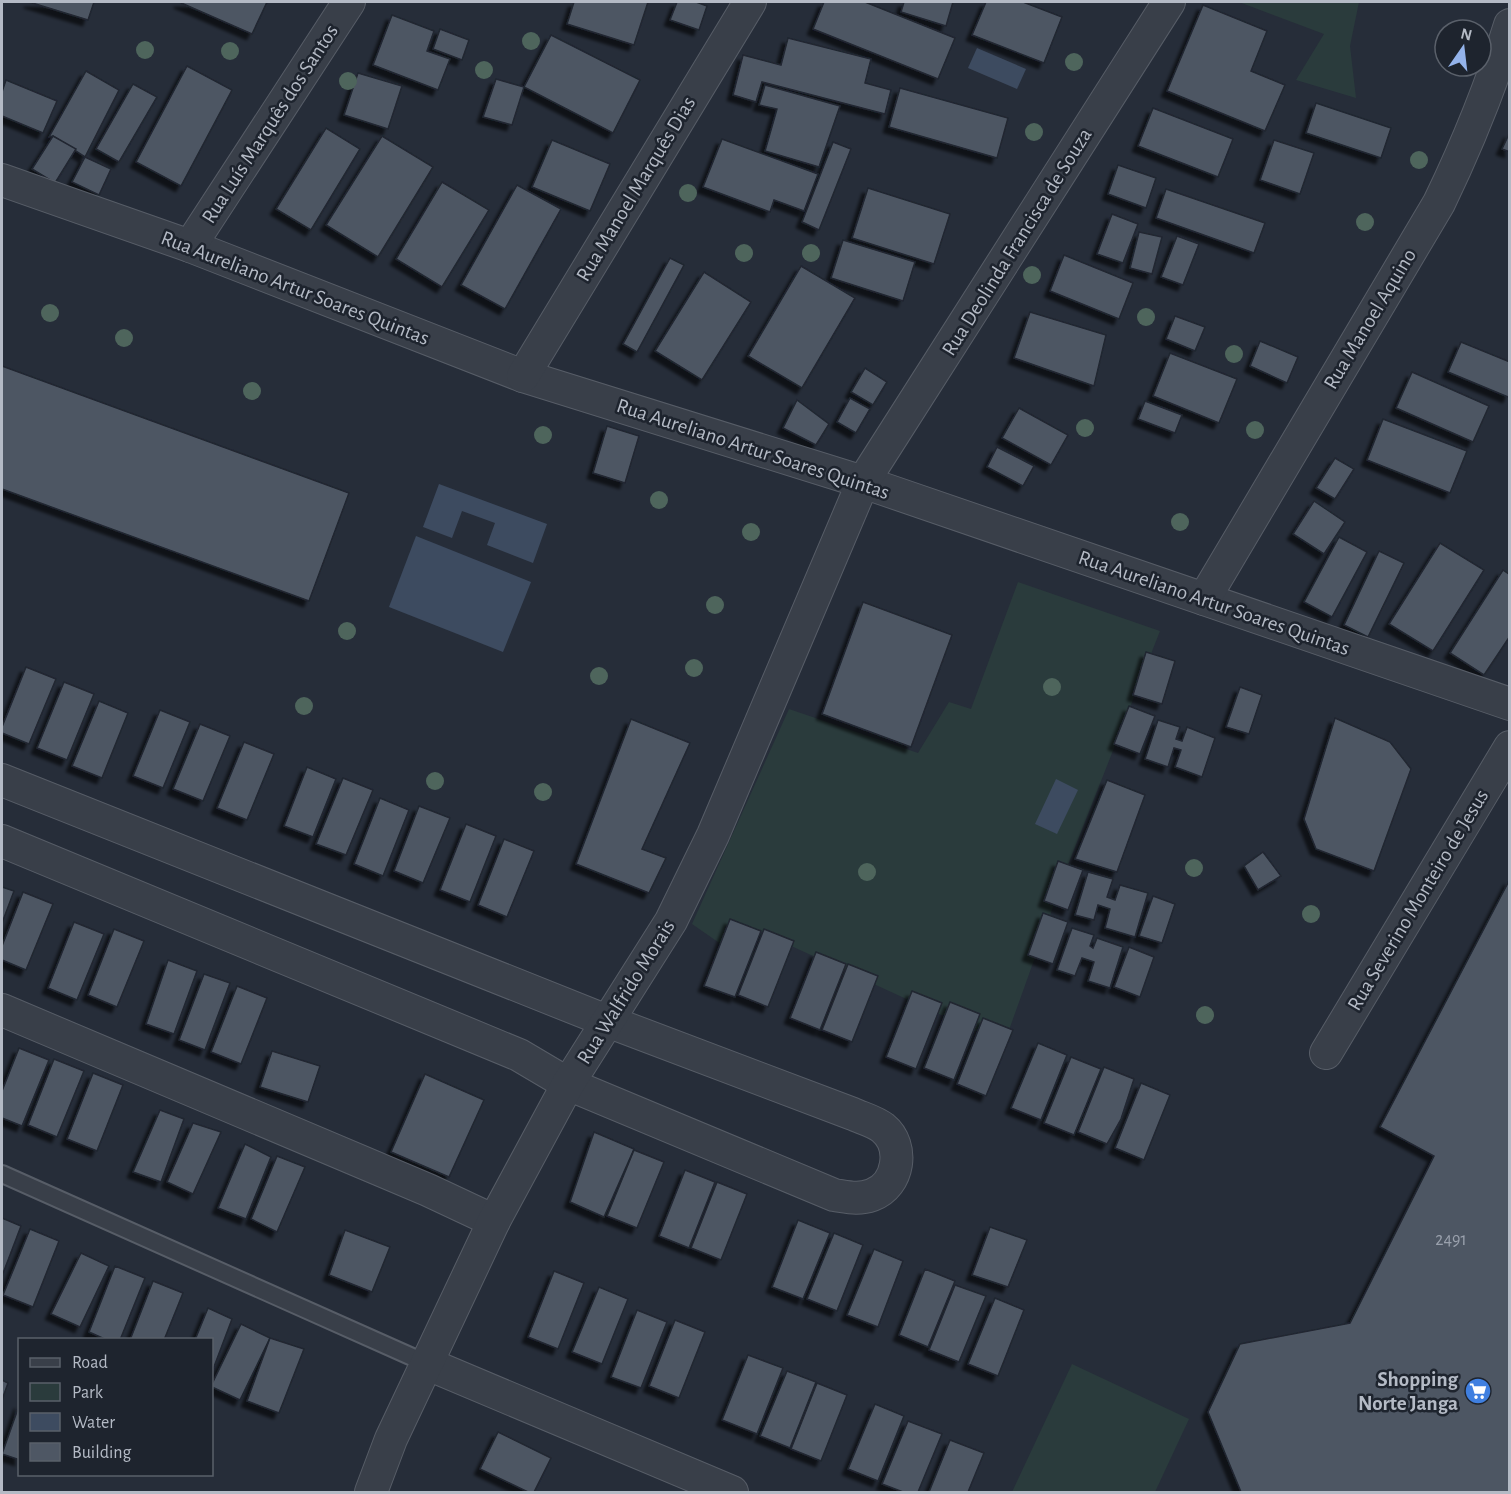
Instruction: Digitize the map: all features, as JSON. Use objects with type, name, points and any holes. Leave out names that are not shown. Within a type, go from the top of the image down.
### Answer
[{"type":"street","name":"Rua Luís Marquês dos Santos","points":[[190,246],[349,2]]},
{"type":"street","name":"Rua Manoel Marquês Dias","points":[[523,376],[750,2]]},
{"type":"street","name":"Rua Deolinda Francisca de Souza","points":[[863,482],[1169,2]]},
{"type":"street","name":"Rua Manoel Aquino","points":[[1204,599],[1439,202],[1464,150],[1500,56],[1509,25]]},
{"type":"street","name":"Rua Aureliano Artur Soares Quintas","points":[[2,180],[190,246],[523,376],[863,482],[1509,704]]},
{"type":"street","name":"Rua Walfrido Morais","points":[[371,1492],[391,1439],[494,1221],[568,1084],[671,921],[713,835],[863,482]]},
{"type":"street","name":"Rua Severino Monteiro de Jesus","points":[[1326,1053],[1509,747]]},
{"type":"street","points":[[2,780],[607,1021],[853,1114],[883,1128],[894,1143],[898,1155],[894,1170],[886,1185],[874,1194],[857,1199],[834,1195],[568,1084],[519,1055],[2,841]]},
{"type":"street","points":[[2,1010],[428,1190],[494,1221]]},
{"type":"street","points":[[428,1364],[732,1492]]},
{"type":"lane","points":[[2,1174],[428,1364]]},
{"type":"green space","points":[[1239,2],[1359,2],[1350,46],[1356,98],[1296,80],[1324,34]]},
{"type":"green space","points":[[1018,582],[1160,631],[1068,865],[1004,1044],[746,925],[731,951],[692,924],[789,709],[918,753],[949,702],[971,709]]},
{"type":"green space","points":[[1072,1364],[1189,1419],[1155,1492],[1012,1492]]},
{"type":"water","points":[[977,48],[1026,69],[1017,89],[968,68]]},
{"type":"water","points":[[439,484],[547,524],[533,563],[487,545],[495,523],[462,511],[452,538],[423,527]]},
{"type":"water","points":[[416,536],[531,582],[503,652],[389,607]]},
{"type":"water","points":[[1056,779],[1078,790],[1057,834],[1035,824]]},
{"type":"building","points":[[29,2],[94,2],[88,20]]},
{"type":"building","points":[[179,2],[267,2],[252,34]]},
{"type":"building","points":[[574,2],[648,2],[634,45],[567,24]]},
{"type":"building","points":[[677,2],[696,2],[707,6],[699,30],[670,20]]},
{"type":"building","points":[[824,2],[865,2],[955,38],[938,79],[813,29]]},
{"type":"building","points":[[904,2],[953,2],[946,26],[901,12]]},
{"type":"building","points":[[986,2],[1023,2],[1062,17],[1044,63],[972,35]]},
{"type":"building","points":[[1203,5],[1267,31],[1251,71],[1285,85],[1265,131],[1167,91]]},
{"type":"building","points":[[392,15],[434,31],[427,51],[450,59],[438,90],[373,65]]},
{"type":"building","points":[[440,29],[469,40],[462,60],[433,49]]},
{"type":"building","points":[[551,35],[640,80],[613,133],[524,87]]},
{"type":"building","points":[[788,38],[871,59],[865,83],[891,90],[885,114],[762,82],[756,102],[733,95],[743,55],[781,65]]},
{"type":"building","points":[[187,66],[232,90],[181,186],[136,162]]},
{"type":"building","points":[[86,71],[119,90],[85,157],[53,136],[49,137]]},
{"type":"building","points":[[358,73],[402,86],[388,129],[344,115]]},
{"type":"building","points":[[496,79],[524,87],[512,125],[483,117]]},
{"type":"building","points":[[6,80],[57,101],[43,133],[2,116],[2,92]]},
{"type":"building","points":[[133,84],[157,97],[119,162],[96,149]]},
{"type":"building","points":[[765,85],[840,106],[819,167],[765,151],[777,109],[759,105]]},
{"type":"building","points":[[900,88],[1008,118],[997,158],[889,127]]},
{"type":"building","points":[[1316,103],[1391,128],[1381,158],[1306,133]]},
{"type":"building","points":[[1153,108],[1233,139],[1218,177],[1138,146]]},
{"type":"building","points":[[326,128],[360,149],[311,230],[276,209]]},
{"type":"building","points":[[1510,132],[1510,152],[1502,149]]},
{"type":"building","points":[[53,136],[76,149],[55,183],[32,169]]},
{"type":"building","points":[[382,136],[433,167],[378,257],[326,225]]},
{"type":"building","points":[[722,139],[818,174],[804,211],[774,200],[770,212],[703,187]]},
{"type":"building","points":[[552,140],[610,164],[590,211],[532,187]]},
{"type":"building","points":[[1274,140],[1314,153],[1300,194],[1260,180]]},
{"type":"building","points":[[833,142],[851,149],[819,230],[802,222]]},
{"type":"building","points":[[85,157],[111,169],[99,195],[72,182]]},
{"type":"building","points":[[1118,165],[1156,178],[1146,208],[1108,194]]},
{"type":"building","points":[[442,182],[489,210],[442,287],[396,259]]},
{"type":"building","points":[[517,185],[561,209],[505,309],[461,285]]},
{"type":"building","points":[[868,188],[950,214],[934,264],[852,238]]},
{"type":"building","points":[[1166,189],[1265,223],[1254,253],[1156,218]]},
{"type":"building","points":[[1112,214],[1138,224],[1123,263],[1097,254]]},
{"type":"building","points":[[1139,232],[1162,237],[1152,274],[1130,268]]},
{"type":"building","points":[[1177,236],[1199,244],[1183,285],[1161,277]]},
{"type":"building","points":[[843,240],[915,262],[903,301],[831,278]]},
{"type":"building","points":[[1064,255],[1133,283],[1119,319],[1050,291]]},
{"type":"building","points":[[670,258],[684,265],[637,352],[623,344]]},
{"type":"building","points":[[801,266],[855,298],[802,388],[748,356]]},
{"type":"building","points":[[704,272],[751,302],[702,380],[655,351]]},
{"type":"building","points":[[1030,312],[1106,335],[1094,386],[1014,358]]},
{"type":"building","points":[[1175,316],[1205,327],[1195,351],[1166,339]]},
{"type":"building","points":[[1260,341],[1298,357],[1287,383],[1250,366]]},
{"type":"building","points":[[1461,342],[1510,362],[1508,397],[1448,372]]},
{"type":"building","points":[[1170,353],[1237,379],[1219,423],[1153,396]]},
{"type":"building","points":[[2,366],[349,493],[309,601],[2,489]]},
{"type":"building","points":[[865,368],[887,382],[873,405],[851,392]]},
{"type":"building","points":[[1412,372],[1489,406],[1473,442],[1396,408]]},
{"type":"building","points":[[850,398],[870,409],[856,433],[837,422]]},
{"type":"building","points":[[797,400],[829,424],[816,445],[783,428]]},
{"type":"building","points":[[1145,401],[1182,415],[1175,433],[1138,419]]},
{"type":"building","points":[[1019,408],[1068,435],[1051,465],[1002,438]]},
{"type":"building","points":[[1383,419],[1467,451],[1450,493],[1367,460]]},
{"type":"building","points":[[607,426],[639,436],[625,483],[593,473]]},
{"type":"building","points":[[997,447],[1034,466],[1023,486],[987,467]]},
{"type":"building","points":[[1335,458],[1354,469],[1335,499],[1316,488]]},
{"type":"building","points":[[1314,501],[1345,522],[1324,554],[1293,534]]},
{"type":"building","points":[[1339,537],[1367,552],[1332,617],[1304,602]]},
{"type":"building","points":[[1440,543],[1484,570],[1433,651],[1389,624]]},
{"type":"building","points":[[1379,551],[1404,563],[1368,637],[1344,625]]},
{"type":"building","points":[[1503,570],[1510,575],[1510,636],[1484,675],[1450,653]]},
{"type":"building","points":[[863,602],[952,635],[911,747],[822,714]]},
{"type":"building","points":[[1146,652],[1175,661],[1162,704],[1133,695]]},
{"type":"building","points":[[26,667],[56,679],[29,744],[2,733],[2,727]]},
{"type":"building","points":[[64,682],[94,694],[67,760],[37,748]]},
{"type":"building","points":[[1240,687],[1262,695],[1249,734],[1226,727]]},
{"type":"building","points":[[99,701],[128,713],[102,778],[72,766]]},
{"type":"building","points":[[1129,706],[1155,716],[1140,754],[1114,744]]},
{"type":"building","points":[[160,710],[190,722],[163,788],[133,776]]},
{"type":"building","points":[[1335,718],[1390,742],[1411,769],[1374,871],[1316,849],[1304,819]]},
{"type":"building","points":[[631,719],[690,743],[642,849],[666,858],[649,893],[576,864]]},
{"type":"building","points":[[1158,720],[1180,727],[1176,739],[1182,741],[1187,727],[1215,738],[1202,777],[1175,767],[1181,750],[1174,748],[1168,767],[1145,759]]},
{"type":"building","points":[[200,724],[230,736],[203,801],[173,789]]},
{"type":"building","points":[[244,742],[274,754],[247,820],[217,808]]},
{"type":"building","points":[[307,767],[336,779],[313,837],[284,826]]},
{"type":"building","points":[[343,778],[373,790],[346,855],[316,844]]},
{"type":"building","points":[[1107,780],[1145,795],[1117,872],[1075,859]]},
{"type":"building","points":[[380,798],[409,810],[383,876],[354,864]]},
{"type":"building","points":[[419,806],[450,818],[423,883],[394,871]]},
{"type":"building","points":[[466,824],[496,836],[470,902],[440,890]]},
{"type":"building","points":[[504,839],[534,851],[507,917],[478,905]]},
{"type":"building","points":[[1263,852],[1281,876],[1258,890],[1244,866]]},
{"type":"building","points":[[1058,861],[1083,870],[1068,910],[1044,901]]},
{"type":"building","points":[[1088,872],[1113,879],[1107,897],[1115,900],[1120,885],[1148,893],[1135,937],[1105,928],[1110,909],[1098,905],[1094,920],[1075,915]]},
{"type":"building","points":[[1510,879],[1510,1492],[1241,1492],[1208,1412],[1240,1344],[1350,1323],[1434,1156],[1380,1127]]},
{"type":"building","points":[[2,887],[14,891],[2,923]]},
{"type":"building","points":[[23,892],[53,904],[26,970],[2,960],[2,946]]},
{"type":"building","points":[[1153,896],[1175,904],[1162,943],[1139,936]]},
{"type":"building","points":[[1043,913],[1068,922],[1053,964],[1028,955]]},
{"type":"building","points":[[730,919],[761,931],[735,997],[704,986]]},
{"type":"building","points":[[74,922],[104,934],[77,1000],[48,988]]},
{"type":"building","points":[[1072,928],[1094,935],[1090,946],[1093,948],[1097,938],[1123,947],[1110,988],[1088,981],[1094,962],[1082,958],[1075,976],[1057,970]]},
{"type":"building","points":[[114,929],[144,941],[117,1007],[88,995]]},
{"type":"building","points":[[764,929],[794,941],[768,1007],[738,995]]},
{"type":"building","points":[[1129,947],[1154,957],[1140,997],[1114,987]]},
{"type":"building","points":[[816,952],[846,964],[820,1030],[790,1018]]},
{"type":"building","points":[[168,960],[197,971],[174,1034],[146,1024]]},
{"type":"building","points":[[848,964],[878,976],[852,1042],[822,1030]]},
{"type":"building","points":[[204,974],[230,983],[205,1050],[179,1040]]},
{"type":"building","points":[[237,986],[267,998],[241,1064],[211,1052]]},
{"type":"building","points":[[912,991],[942,1003],[916,1069],[886,1057]]},
{"type":"building","points":[[950,1002],[980,1014],[954,1080],[924,1068]]},
{"type":"building","points":[[983,1018],[1013,1030],[986,1096],[957,1084]]},
{"type":"building","points":[[1038,1043],[1067,1055],[1041,1120],[1011,1108]]},
{"type":"building","points":[[19,1048],[49,1060],[22,1126],[2,1118],[2,1091]]},
{"type":"building","points":[[272,1051],[320,1066],[308,1102],[260,1087]]},
{"type":"building","points":[[1071,1057],[1101,1069],[1074,1135],[1044,1123]]},
{"type":"building","points":[[54,1059],[84,1071],[57,1137],[28,1125]]},
{"type":"building","points":[[1104,1067],[1134,1079],[1121,1119],[1107,1144],[1078,1132]]},
{"type":"building","points":[[93,1073],[123,1085],[97,1151],[67,1139]]},
{"type":"building","points":[[425,1074],[484,1100],[449,1177],[391,1152]]},
{"type":"building","points":[[1141,1083],[1170,1095],[1144,1160],[1115,1148]]},
{"type":"building","points":[[160,1110],[184,1119],[161,1182],[133,1172]]},
{"type":"building","points":[[193,1123],[221,1132],[193,1194],[167,1182]]},
{"type":"building","points":[[594,1132],[634,1149],[604,1217],[570,1202]]},
{"type":"building","points":[[245,1144],[271,1157],[246,1219],[218,1208]]},
{"type":"building","points":[[634,1150],[664,1162],[637,1228],[607,1216]]},
{"type":"building","points":[[277,1156],[305,1167],[277,1232],[251,1219]]},
{"type":"building","points":[[685,1170],[715,1182],[689,1248],[659,1236]]},
{"type":"building","points":[[717,1182],[747,1194],[721,1260],[691,1248]]},
{"type":"building","points":[[2,1218],[21,1226],[2,1276]]},
{"type":"building","points":[[798,1220],[830,1233],[803,1299],[772,1287]]},
{"type":"building","points":[[990,1227],[1027,1240],[1008,1287],[972,1275]]},
{"type":"building","points":[[30,1229],[59,1241],[33,1307],[3,1295]]},
{"type":"building","points":[[345,1230],[390,1247],[372,1292],[329,1275]]},
{"type":"building","points":[[834,1233],[863,1245],[837,1311],[807,1299]]},
{"type":"building","points":[[874,1249],[903,1261],[878,1327],[847,1315]]},
{"type":"building","points":[[81,1253],[109,1266],[80,1327],[51,1314]]},
{"type":"building","points":[[115,1266],[145,1278],[121,1338],[102,1338],[89,1332]]},
{"type":"building","points":[[925,1269],[955,1281],[928,1347],[899,1335]]},
{"type":"building","points":[[554,1271],[584,1283],[558,1349],[528,1337]]},
{"type":"building","points":[[153,1281],[183,1293],[165,1338],[131,1338]]},
{"type":"building","points":[[955,1285],[986,1296],[959,1362],[929,1350]]},
{"type":"building","points":[[599,1287],[628,1299],[602,1364],[572,1352]]},
{"type":"building","points":[[995,1298],[1024,1310],[998,1376],[968,1364]]},
{"type":"building","points":[[208,1308],[232,1319],[213,1369],[213,1338],[196,1338]]},
{"type":"building","points":[[637,1310],[667,1322],[641,1388],[611,1377]]},
{"type":"building","points":[[675,1320],[705,1332],[679,1398],[649,1386]]},
{"type":"building","points":[[241,1324],[270,1338],[240,1400],[213,1387],[213,1382]]},
{"type":"building","points":[[270,1338],[304,1349],[279,1413],[247,1401]]},
{"type":"building","points":[[748,1355],[783,1368],[757,1434],[722,1420]]},
{"type":"building","points":[[787,1371],[816,1382],[790,1448],[760,1436]]},
{"type":"building","points":[[2,1380],[8,1383],[2,1400]]},
{"type":"building","points":[[817,1383],[847,1395],[821,1461],[791,1449]]},
{"type":"building","points":[[875,1404],[904,1416],[878,1481],[848,1469]]},
{"type":"building","points":[[18,1409],[18,1459],[2,1454]]},
{"type":"building","points":[[908,1421],[942,1434],[918,1492],[903,1492],[882,1484]]},
{"type":"building","points":[[498,1432],[551,1458],[534,1492],[528,1492],[480,1469]]},
{"type":"building","points":[[950,1440],[984,1453],[968,1492],[929,1492]]},
{"type":"place","name":"Shopping Norte Janga","points":[[1478,1391]]}]
